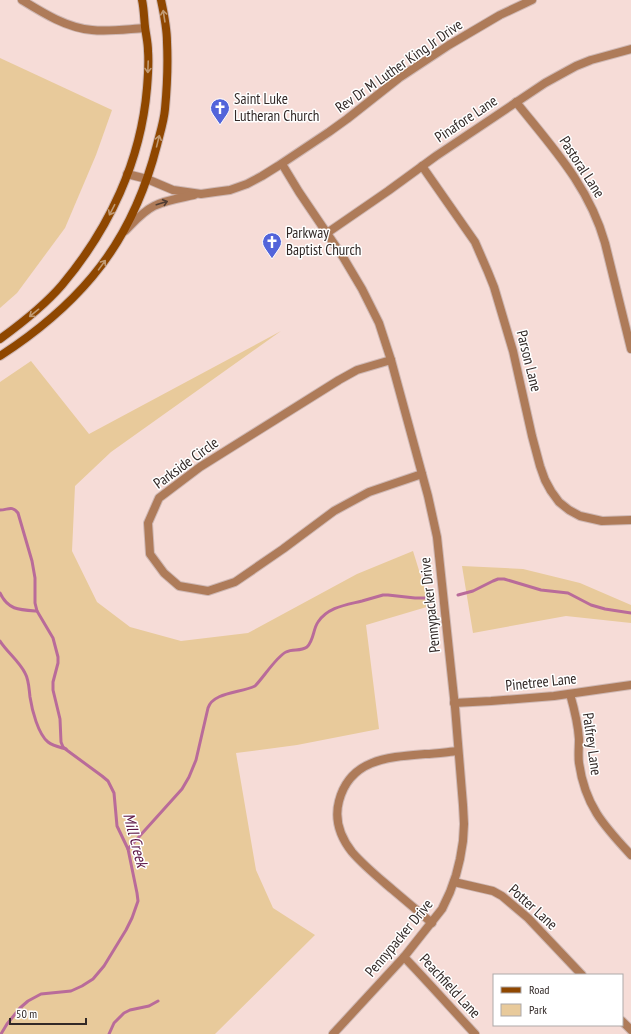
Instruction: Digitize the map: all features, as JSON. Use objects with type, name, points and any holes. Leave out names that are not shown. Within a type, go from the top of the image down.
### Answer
[{"type":"main road","points":[[0,339],[42,305],[62,286],[91,248],[113,208],[127,174],[142,126],[145,106],[148,51],[142,0]]},
{"type":"main road","points":[[0,356],[53,317],[94,276],[121,235],[137,204],[147,179],[165,109],[168,58],[161,0]]},
{"type":"street","points":[[22,0],[57,20],[76,27],[92,30],[145,28]]},
{"type":"street","name":"Rev Dr M Luther King Jr Drive","points":[[127,174],[147,179],[174,190],[201,194],[230,190],[246,184],[282,164],[347,119],[400,78],[449,45],[500,15],[532,0]]},
{"type":"street","name":"Pinafore Lane","points":[[327,233],[422,166],[545,83],[576,66],[591,60],[631,50]]},
{"type":"street","name":"Pastoral Lane","points":[[516,102],[552,145],[579,183],[594,212],[603,238],[631,349]]},
{"type":"street","name":"Pennypacker Drive","points":[[282,164],[353,273],[379,323],[422,474],[437,537],[454,703],[464,824],[463,841],[454,882],[442,909],[404,957],[333,1034]]},
{"type":"street","name":"Parson Lane","points":[[422,166],[474,242],[494,287],[513,351],[540,466],[551,492],[559,502],[580,516],[602,521],[631,520]]},
{"type":"street","points":[[121,235],[141,214],[154,206],[164,202],[201,194]]},
{"type":"street","name":"Parkside Circle","points":[[390,360],[357,370],[339,380],[200,467],[159,498],[148,523],[150,554],[164,572],[179,586],[208,591],[235,582],[334,511],[369,492],[422,474]]},
{"type":"street","name":"Pinetree Lane","points":[[454,703],[570,694],[631,685]]},
{"type":"street","name":"Palfrey Lane","points":[[570,694],[579,739],[579,762],[584,788],[596,814],[631,855]]},
{"type":"street","points":[[432,923],[372,872],[352,852],[339,830],[337,818],[338,804],[348,781],[356,772],[367,765],[379,760],[391,758],[458,751]]},
{"type":"street","name":"Potter Lane","points":[[454,882],[493,891],[502,896],[528,918],[581,974]]},
{"type":"street","name":"Peachfield Lane","points":[[404,957],[475,1034]]},
{"type":"street","points":[[623,1022],[631,1030]]},
{"type":"green space","points":[[0,58],[112,110],[96,155],[65,228],[17,293],[0,308]]},
{"type":"green space","points":[[281,331],[111,452],[75,486],[72,551],[97,602],[130,627],[181,641],[248,633],[357,574],[413,551],[430,606],[366,625],[379,729],[297,745],[236,753],[256,870],[273,908],[315,935],[215,1034],[0,1034],[0,382],[31,361],[89,434]]},
{"type":"green space","points":[[462,566],[523,569],[580,583],[631,605],[631,623],[566,616],[473,633]]},
{"type":"waterway","name":"Mill Creek","points":[[0,510],[14,509],[18,513],[32,561],[35,578],[35,603],[37,611],[53,638],[58,657],[53,690],[60,719],[61,742],[63,747],[108,781],[114,793],[117,826],[128,849],[138,901],[126,930],[104,966],[93,979],[71,991],[41,994],[28,1001],[20,1008],[1,1034]]},
{"type":"waterway","points":[[458,595],[473,591],[498,579],[504,579],[541,590],[568,593],[591,605],[631,613]]},
{"type":"waterway","points":[[0,593],[3,599],[10,606],[19,609],[37,611]]},
{"type":"waterway","points":[[128,849],[182,789],[189,777],[196,760],[208,708],[215,699],[255,686],[282,654],[291,650],[307,647],[311,641],[318,622],[332,610],[344,605],[383,595],[429,598]]},
{"type":"waterway","points":[[0,641],[20,664],[26,676],[32,708],[44,738],[50,743],[66,749]]},
{"type":"waterway","points":[[109,1034],[114,1023],[124,1013],[130,1010],[149,1006],[158,1001]]},
{"type":"place","name":"Saint Luke Lutheran Church","points":[[220,125]]},
{"type":"place","name":"Parkway Baptist Church","points":[[272,259]]}]
